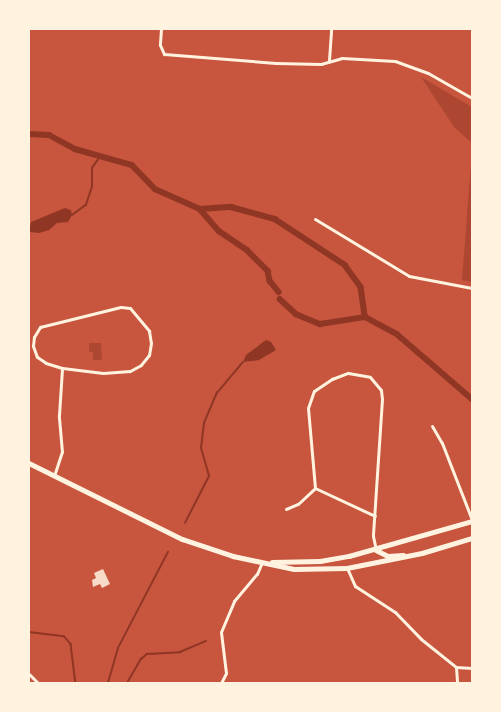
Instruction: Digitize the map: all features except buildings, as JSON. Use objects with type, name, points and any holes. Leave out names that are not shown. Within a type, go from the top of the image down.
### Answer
[{"type":"main road","points":[[29,463],[182,539],[216,551],[294,569],[347,568],[430,550],[472,538]]},
{"type":"main road","points":[[262,562],[320,561],[376,550],[472,521]]},
{"type":"main road","points":[[376,550],[383,555],[393,556],[430,550]]},
{"type":"street","points":[[161,29],[160,45],[164,54],[276,63],[321,64],[329,60],[357,59],[404,63],[472,98]]},
{"type":"street","points":[[329,60],[331,29]]},
{"type":"street","points":[[315,219],[409,276],[472,288]]},
{"type":"street","points":[[121,307],[130,308],[149,331],[151,344],[149,355],[142,365],[130,371],[103,373],[62,368],[46,363],[37,357],[33,346],[34,337],[40,327],[121,307]]},
{"type":"street","points":[[54,476],[62,452],[59,415],[62,368]]},
{"type":"street","points":[[315,488],[308,408],[310,399],[319,386],[332,379],[348,373],[362,374],[376,382],[382,399],[373,536],[376,550]]},
{"type":"street","points":[[432,426],[442,444],[472,521]]},
{"type":"street","points":[[286,509],[298,504],[315,488]]},
{"type":"street","points":[[315,488],[375,516]]},
{"type":"street","points":[[221,683],[226,673],[221,632],[234,601],[258,574],[262,562]]},
{"type":"street","points":[[347,568],[355,586],[395,612],[421,639],[456,667],[472,668]]},
{"type":"street","points":[[456,667],[457,683]]},
{"type":"street","points":[[29,674],[38,683]]},
{"type":"shaded area","points":[[421,77],[472,107],[472,143],[454,127]]},
{"type":"shaded area","points":[[472,151],[472,282],[462,280]]},
{"type":"shaded area","points":[[65,208],[71,210],[72,215],[68,222],[57,223],[49,230],[39,233],[29,232],[31,222]]},
{"type":"shaded area","points":[[266,340],[271,342],[276,350],[259,360],[243,362],[246,355]]},
{"type":"shaded area","points":[[89,343],[101,343],[102,360],[93,360],[93,352],[89,352]]},
{"type":"waterway","points":[[29,134],[49,135],[75,149],[132,165],[155,189],[200,209],[231,207],[275,219],[345,265],[361,287],[365,317]]},
{"type":"waterway","points":[[72,215],[86,205],[92,187],[92,168],[99,158]]},
{"type":"waterway","points":[[200,209],[219,231],[247,250],[268,271],[270,281],[279,292]]},
{"type":"waterway","points":[[280,299],[296,314],[320,324],[365,317],[397,334],[472,399]]},
{"type":"waterway","points":[[185,523],[209,476],[201,448],[204,423],[217,393],[243,362]]},
{"type":"waterway","points":[[108,683],[118,648],[168,552]]},
{"type":"waterway","points":[[29,632],[64,636],[71,644],[76,683]]},
{"type":"waterway","points":[[127,683],[141,659],[147,654],[180,652],[206,641]]}]
